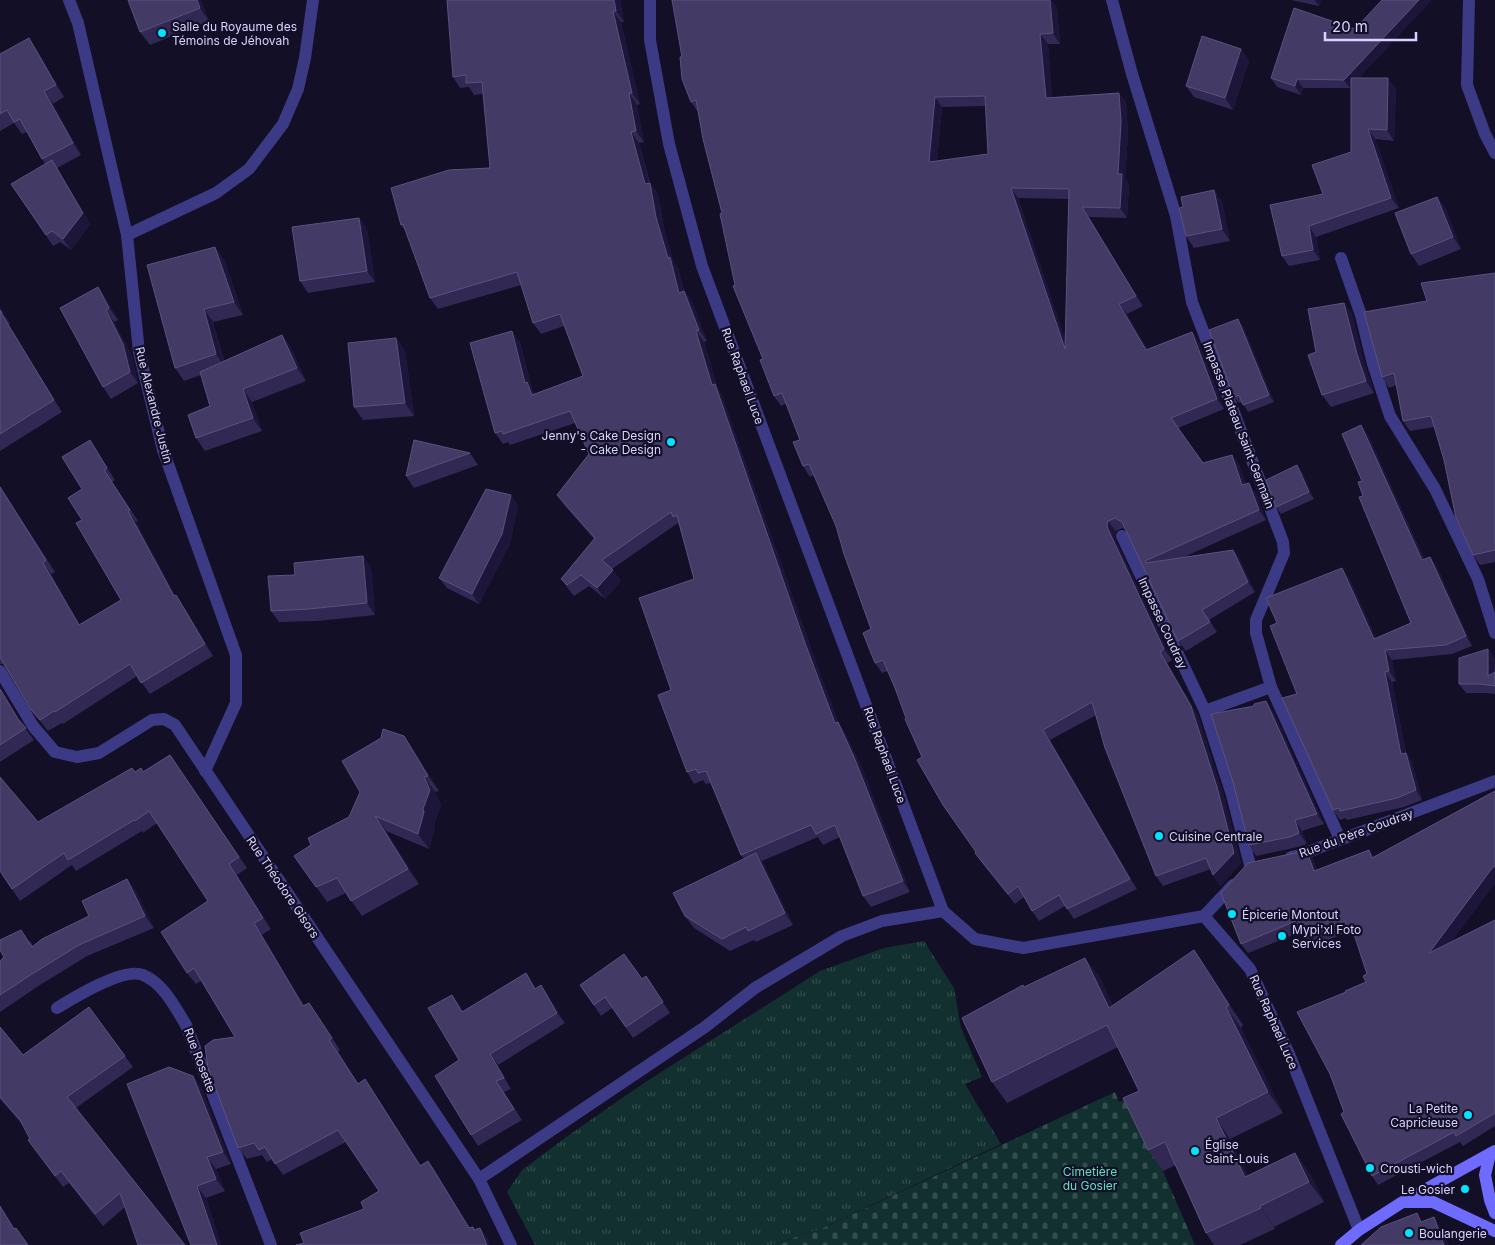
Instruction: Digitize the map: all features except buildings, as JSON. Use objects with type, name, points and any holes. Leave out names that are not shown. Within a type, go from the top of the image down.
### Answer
[{"type":"main road","points":[[1341,1245],[1359,1230],[1401,1203],[1492,1153]]},
{"type":"main road","points":[[1492,1153],[1485,1175],[1490,1200],[1495,1213]]},
{"type":"main road","points":[[1401,1203],[1433,1202],[1495,1231]]},
{"type":"street","name":"Rue Alexandre Justin","points":[[69,0],[78,23],[127,235],[139,352],[163,450],[236,655],[236,703],[205,770]]},
{"type":"street","points":[[127,235],[216,193],[249,169],[283,124],[298,88],[305,58],[313,0]]},
{"type":"street","name":"Rue Raphael Luce","points":[[650,0],[650,40],[668,135],[702,266],[943,911],[975,939],[1023,948],[1204,916],[1250,969],[1289,1054],[1359,1230]]},
{"type":"street","name":"Impasse Plateau Saint-Germain","points":[[1112,0],[1132,74],[1176,216],[1192,302],[1283,542],[1284,553],[1256,620],[1256,633],[1271,687],[1340,839]]},
{"type":"street","points":[[1469,0],[1467,85],[1485,134],[1495,153]]},
{"type":"street","points":[[1342,258],[1360,315],[1372,364],[1390,416],[1435,489],[1478,579],[1495,633]]},
{"type":"street","name":"Impasse Coudray","points":[[1122,536],[1205,711],[1254,864],[1204,916]]},
{"type":"street","name":"Rue Théodore Gisors","points":[[0,671],[33,726],[55,752],[77,757],[99,753],[152,720],[164,719],[175,725],[479,1179],[512,1245]]},
{"type":"street","points":[[1205,711],[1271,687]]},
{"type":"street","name":"Rue du Père Coudray","points":[[1275,860],[1300,855],[1495,781]]},
{"type":"street","points":[[479,1179],[705,1026],[755,988],[842,936],[882,921],[943,911]]},
{"type":"street","name":"Rue Rosette","points":[[57,1008],[98,985],[122,976],[141,974],[155,982],[173,1003],[186,1025],[271,1245]]},
{"type":"green space","points":[[924,941],[954,988],[961,1028],[982,1077],[965,1084],[1001,1144],[821,1229],[771,1245],[535,1245],[507,1192],[522,1170],[644,1083],[820,971],[884,948]]},
{"type":"green space","name":"Cimetière du Gosier","points":[[1115,1092],[1119,1102],[1128,1098],[1163,1171],[1195,1245],[771,1245],[821,1229]]},
{"type":"place","name":"Salle du Royaume des Témoins de Jéhovah","points":[[162,33]]},
{"type":"place","name":"Jenny's Cake Design - Cake Design","points":[[671,442]]},
{"type":"place","name":"Cuisine Centrale","points":[[1159,836]]},
{"type":"place","name":"Épicerie Montout","points":[[1232,914]]},
{"type":"place","name":"Mypi'xl Foto Services","points":[[1282,936]]},
{"type":"place","name":"La Petite Capricieuse","points":[[1468,1115]]},
{"type":"place","name":"Église Saint-Louis","points":[[1195,1151]]},
{"type":"place","name":"Crousti-wich","points":[[1370,1168]]},
{"type":"place","name":"Le Gosier","points":[[1465,1189]]},
{"type":"place","name":"Boulangerie","points":[[1409,1233]]}]
